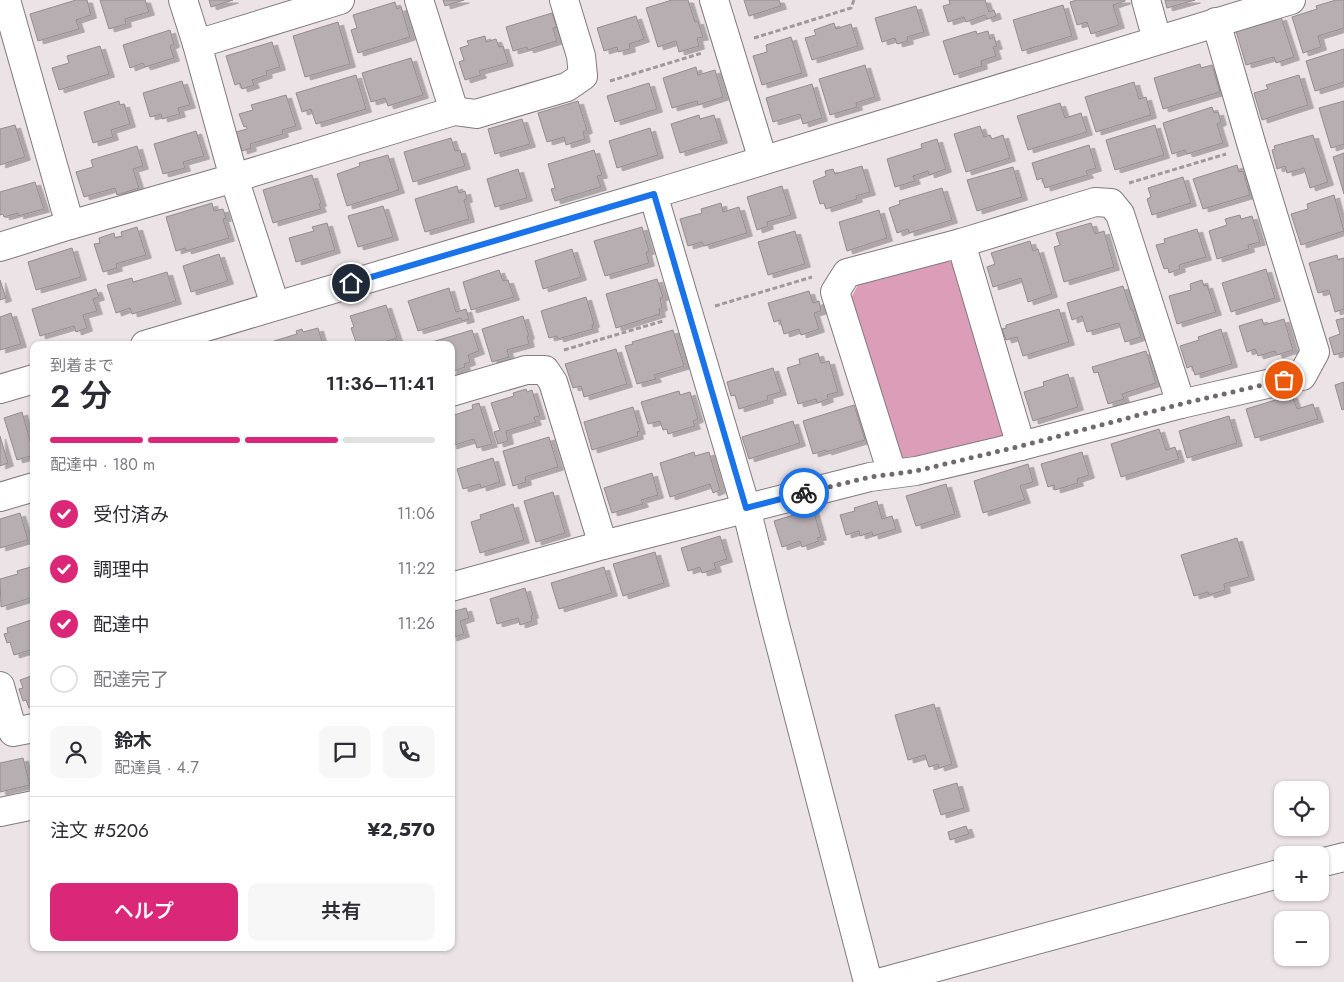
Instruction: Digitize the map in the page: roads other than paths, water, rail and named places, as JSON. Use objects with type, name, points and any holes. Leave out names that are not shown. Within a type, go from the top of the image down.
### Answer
[{"type":"street","points":[[6,0],[70,225]]},
{"type":"street","points":[[183,0],[198,44],[234,178],[275,305]]},
{"type":"street","points":[[198,44],[340,0]]},
{"type":"street","points":[[419,0],[454,111]]},
{"type":"street","points":[[0,247],[454,111],[476,114],[567,87],[583,76],[581,56],[564,0]]},
{"type":"street","points":[[714,0],[763,160]]},
{"type":"street","points":[[1146,0],[1157,40]]},
{"type":"street","points":[[158,341],[654,194],[1291,0]]},
{"type":"street","points":[[455,586],[604,545],[870,477],[916,471],[1181,404],[1302,376],[1315,352],[1216,22]]},
{"type":"street","points":[[654,194],[746,508],[776,631],[868,982]]},
{"type":"street","points":[[892,473],[835,292],[847,273],[961,243],[1095,202],[1111,203],[1120,214],[1181,404]]},
{"type":"street","points":[[961,243],[1021,446]]},
{"type":"street","points":[[455,391],[526,370],[545,370],[553,382],[604,545]]},
{"type":"street","points":[[0,389],[30,379]]},
{"type":"street","points":[[0,497],[30,488]]},
{"type":"street","points":[[0,686],[13,732],[30,729]]},
{"type":"street","points":[[0,812],[30,806]]},
{"type":"street","points":[[1329,861],[1344,857]]},
{"type":"street","points":[[882,982],[1274,875]]}]
